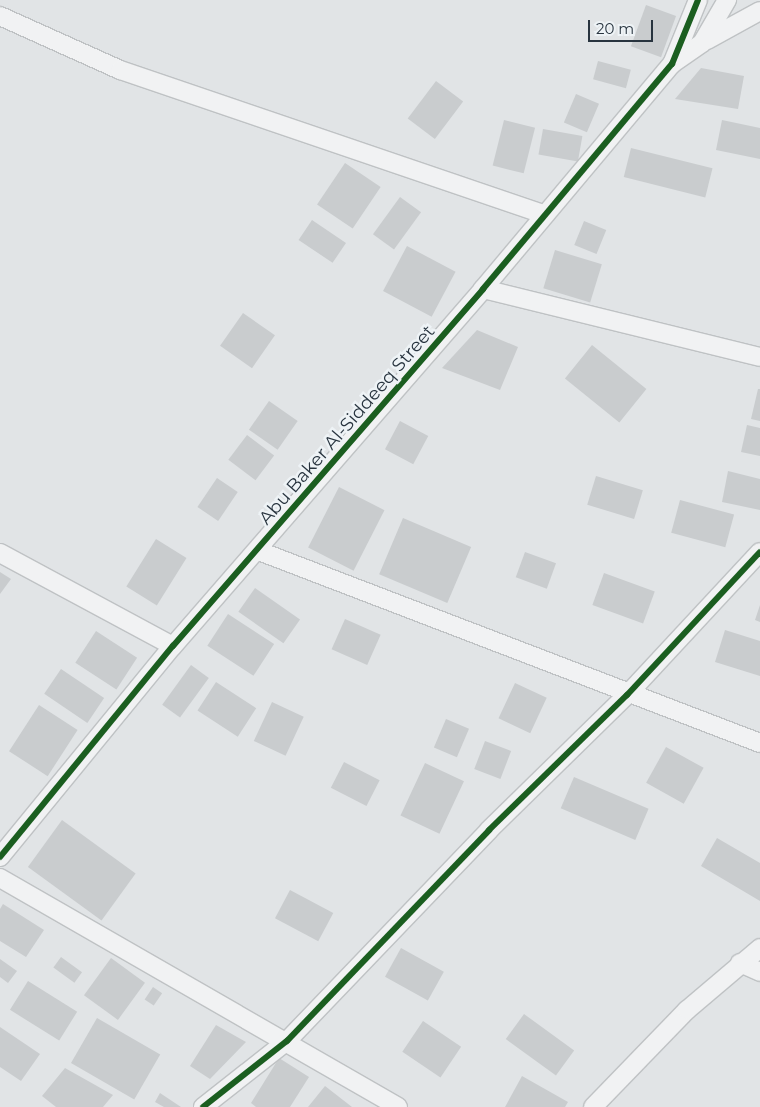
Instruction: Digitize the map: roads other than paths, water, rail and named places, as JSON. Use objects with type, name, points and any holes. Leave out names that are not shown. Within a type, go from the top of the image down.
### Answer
[{"type":"street","name":"Abu Baker Al-Siddeeq Street","points":[[672,64],[698,0]]},
{"type":"street","name":"Abu Baker Al-Siddeeq Street","points":[[0,857],[173,646],[258,551],[483,289],[544,214],[672,64],[702,43],[727,0]]},
{"type":"street","points":[[702,43],[760,11]]},
{"type":"street","points":[[0,16],[120,70],[544,214]]},
{"type":"street","points":[[483,289],[760,357]]},
{"type":"street","points":[[258,551],[627,695],[760,743]]},
{"type":"street","points":[[203,1107],[287,1041],[489,830],[627,695],[760,552]]},
{"type":"street","points":[[0,553],[173,646]]},
{"type":"street","points":[[0,878],[287,1041],[398,1107]]},
{"type":"street","points":[[593,1107],[687,1010],[740,963],[760,948]]},
{"type":"street","points":[[740,963],[760,972]]}]
